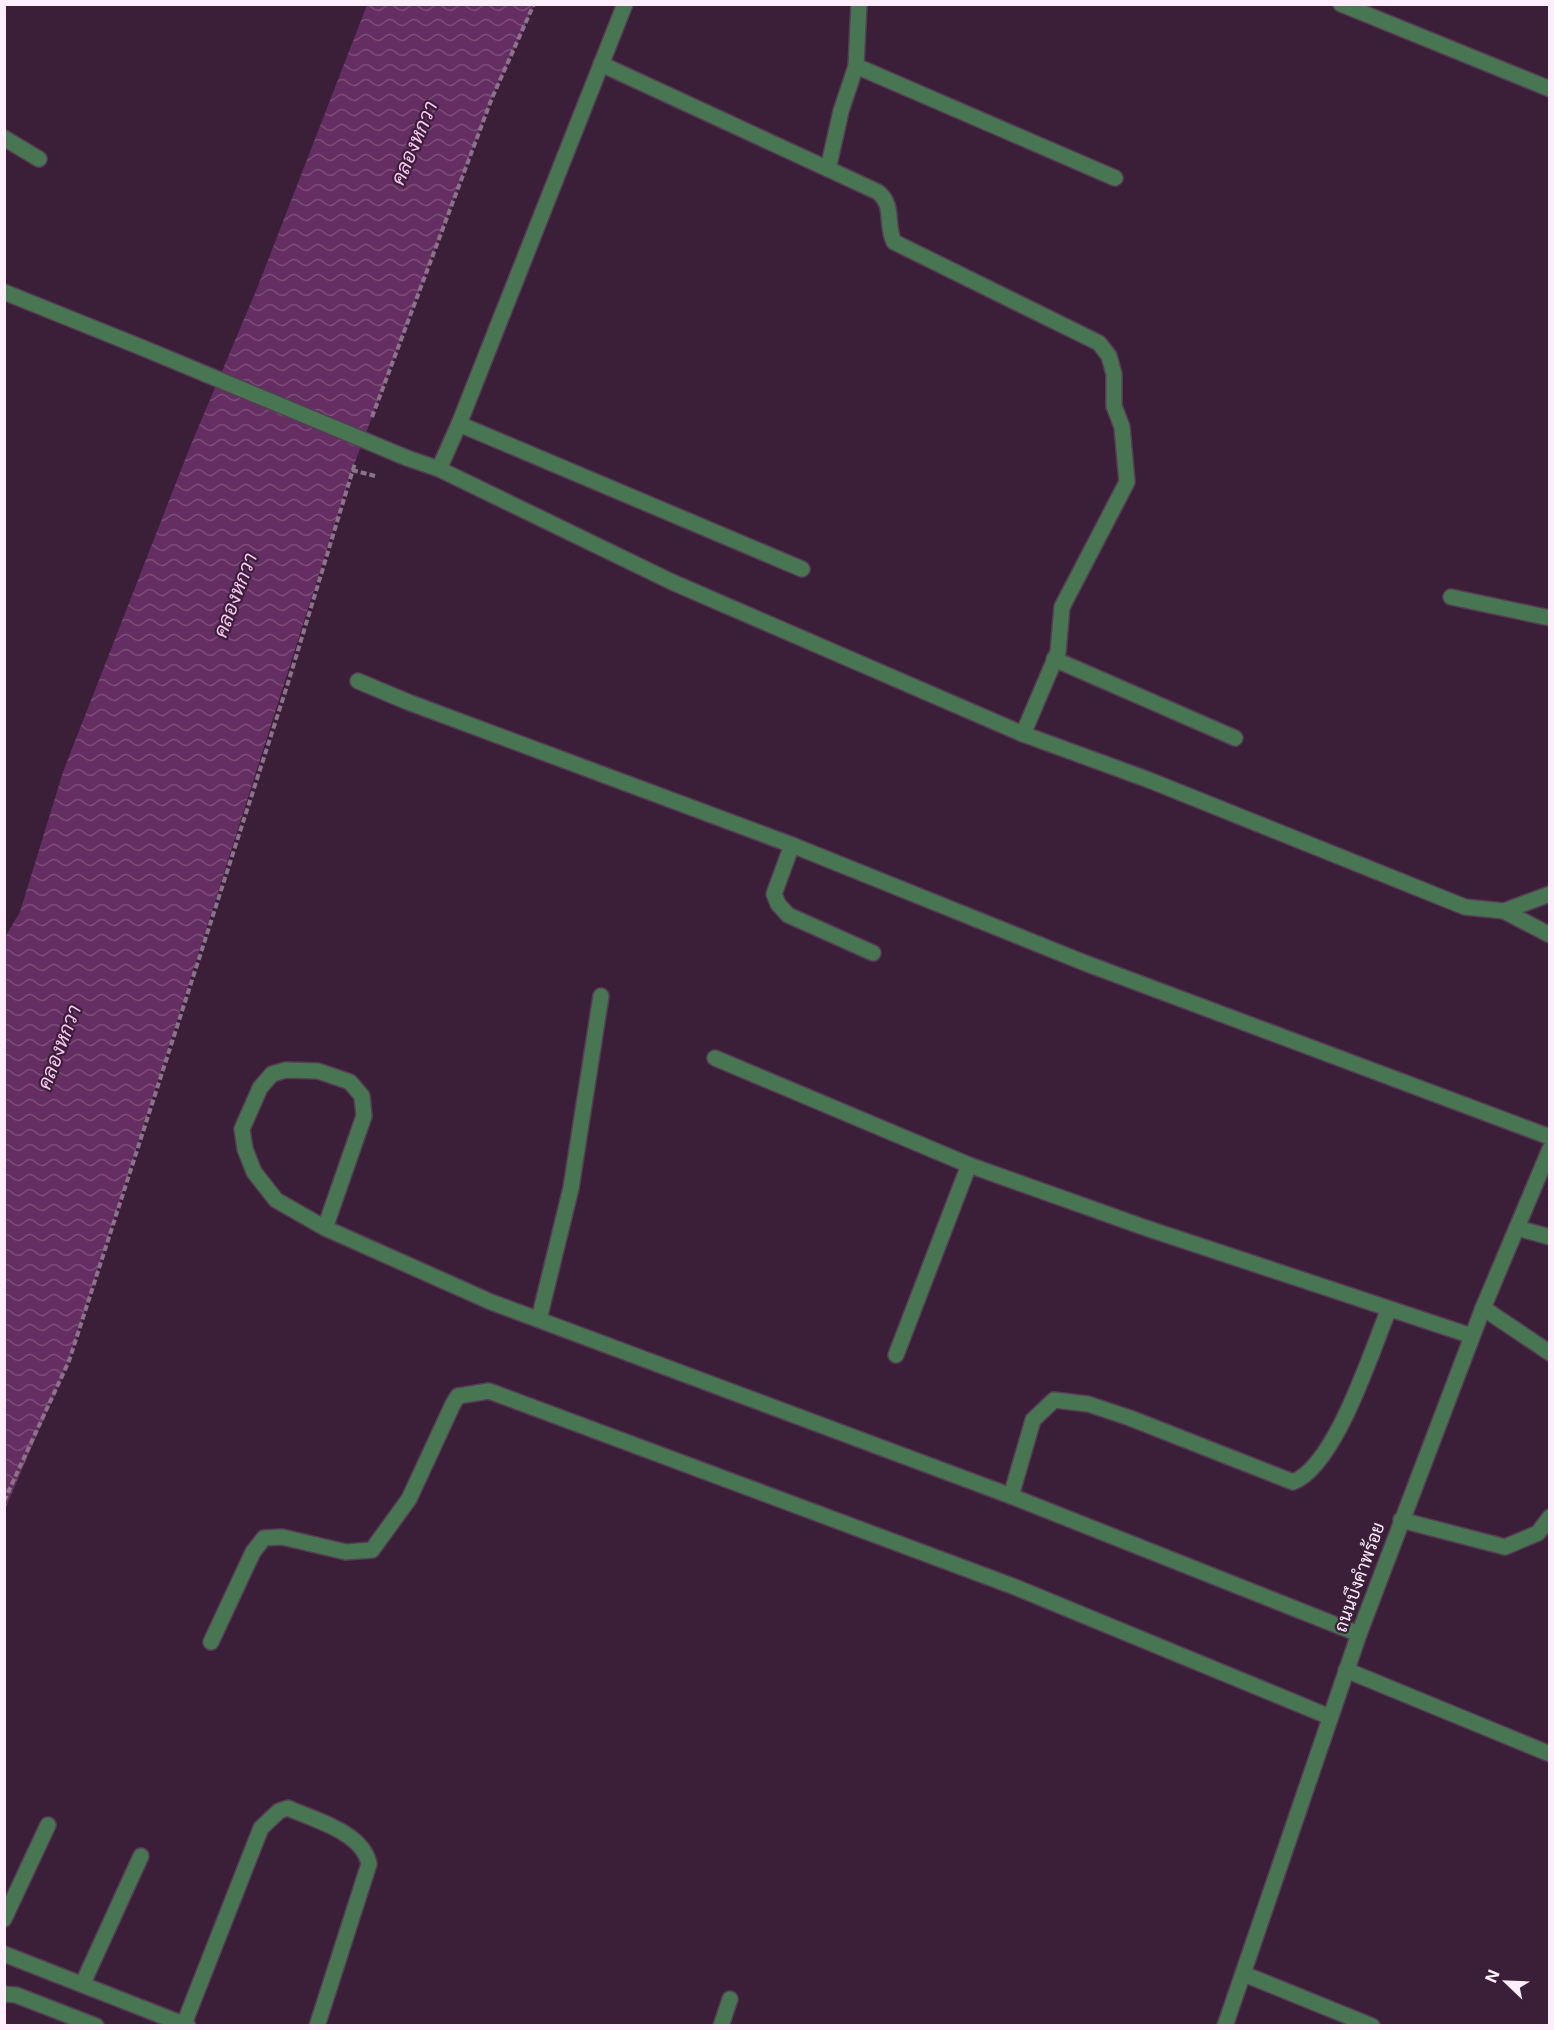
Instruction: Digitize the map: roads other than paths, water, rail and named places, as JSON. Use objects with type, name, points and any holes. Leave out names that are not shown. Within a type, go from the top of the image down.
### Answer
[{"type":"street","points":[[439,469],[459,424],[625,4]]},
{"type":"street","points":[[828,168],[841,111],[856,66],[859,4]]},
{"type":"street","points":[[1341,4],[1550,89]]},
{"type":"street","points":[[601,64],[878,192],[886,199],[889,206],[890,234],[894,242],[1099,343],[1109,356],[1114,374],[1114,406],[1122,427],[1127,482],[1062,607],[1054,659],[1023,734]]},
{"type":"street","points":[[856,66],[1115,178]]},
{"type":"street","points":[[4,138],[39,159]]},
{"type":"street","points":[[4,292],[407,458],[439,469],[672,582],[1023,734],[1149,780],[1465,907],[1503,911],[1550,935]]},
{"type":"street","points":[[459,424],[802,569]]},
{"type":"street","points":[[1451,597],[1550,618]]},
{"type":"street","points":[[1054,659],[1235,738]]},
{"type":"street","points":[[358,681],[792,845],[1085,963],[1550,1137]]},
{"type":"street","points":[[792,845],[774,894],[778,904],[788,915],[873,952]]},
{"type":"street","points":[[1503,911],[1550,894]]},
{"type":"street","points":[[539,1319],[571,1188],[601,996]]},
{"type":"street","points":[[715,1058],[969,1165],[1146,1228],[1472,1336]]},
{"type":"street","points":[[325,1228],[364,1116],[362,1096],[350,1082],[318,1071],[286,1070],[272,1074],[260,1088],[242,1129],[245,1149],[254,1172],[276,1200],[325,1228],[491,1302],[1011,1497],[1359,1634]]},
{"type":"street","name":"ถนนบึงคำพร้อย","points":[[1225,2025],[1346,1671],[1401,1520],[1483,1308],[1550,1149]]},
{"type":"street","points":[[896,1355],[969,1165]]},
{"type":"street","points":[[1517,1228],[1550,1237]]},
{"type":"street","points":[[1483,1308],[1550,1353]]},
{"type":"street","points":[[1011,1497],[1033,1420],[1054,1400],[1088,1404],[1130,1418],[1293,1482],[1302,1478],[1315,1466],[1337,1434],[1389,1309]]},
{"type":"street","points":[[212,1642],[253,1552],[264,1538],[282,1537],[346,1552],[372,1550],[409,1499],[453,1404],[459,1396],[489,1391],[1015,1587],[1330,1717]]},
{"type":"street","points":[[1401,1520],[1505,1547],[1538,1533],[1550,1517]]},
{"type":"street","points":[[1346,1671],[1550,1754]]},
{"type":"street","points":[[4,1954],[83,1983],[150,2013],[186,2025],[261,1828],[279,1811],[288,1808],[354,1839],[364,1849],[369,1864],[317,2025]]},
{"type":"street","points":[[4,1919],[48,1825]]},
{"type":"street","points":[[83,1983],[141,1856]]},
{"type":"street","points":[[1244,1974],[1372,2025]]},
{"type":"street","points":[[4,1994],[16,1995],[96,2025]]},
{"type":"street","points":[[721,2025],[730,1999]]},
{"type":"water","name":"คลองหกวา","points":[[367,5],[534,5],[492,98],[352,470],[69,1361],[5,1509],[5,937],[20,912],[63,772],[190,447],[258,286]]}]
